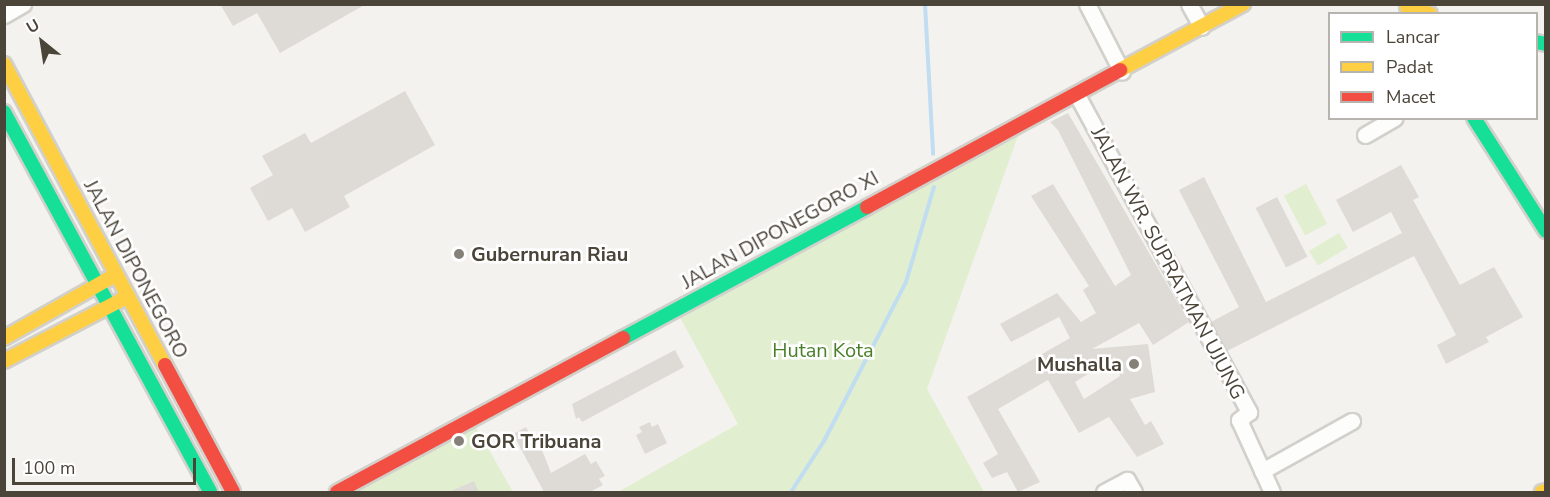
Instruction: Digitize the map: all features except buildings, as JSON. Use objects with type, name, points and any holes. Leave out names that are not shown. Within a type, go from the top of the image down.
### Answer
[{"type":"main road","name":"JALAN DIPONEGORO XI","points":[[338,492],[908,182],[1122,72],[1243,4]]},
{"type":"main road","points":[[1408,8],[1423,12]]},
{"type":"main road","name":"JALAN DIPONEGORO","points":[[4,64],[233,492]]},
{"type":"main road","name":"JALAN DIPONEGORO","points":[[5,114],[210,492]]},
{"type":"main road","points":[[1475,120],[1545,231]]},
{"type":"main road","points":[[4,339],[117,274]]},
{"type":"main road","points":[[4,361],[128,296]]},
{"type":"street","points":[[4,15],[23,4]]},
{"type":"street","points":[[1087,4],[1122,72]]},
{"type":"street","points":[[1189,4],[1202,27]]},
{"type":"street","name":"JALAN WR. SUPRATMAN UJUNG","points":[[1077,95],[1249,412],[1239,420],[1272,492]]},
{"type":"street","points":[[1365,135],[1391,120]]},
{"type":"street","points":[[1262,471],[1352,420]]},
{"type":"street","points":[[1104,492],[1127,480],[1134,492]]},
{"type":"green space","name":"Hutan Kota","points":[[1022,125],[927,389],[984,492],[618,492],[738,424],[675,308]]},
{"type":"green space","points":[[1306,184],[1327,224],[1305,235],[1284,196]]},
{"type":"green space","points":[[1339,233],[1348,248],[1318,266],[1309,251]]},
{"type":"green space","name":"GOR Tribuana","points":[[472,420],[513,492],[338,492]]},
{"type":"waterway","points":[[925,4],[933,154]]},
{"type":"waterway","points":[[791,492],[824,441],[906,282],[934,187]]},
{"type":"traffic: fast","points":[[1538,42],[1546,44]]},
{"type":"traffic: fast","points":[[4,112],[210,492]]},
{"type":"traffic: fast","points":[[1475,120],[1546,231]]},
{"type":"traffic: fast","points":[[623,338],[867,207]]},
{"type":"traffic: slow","points":[[1120,70],[1243,4]]},
{"type":"traffic: slow","points":[[1407,7],[1423,12]]},
{"type":"traffic: slow","points":[[4,64],[165,365]]},
{"type":"traffic: slow","points":[[4,338],[110,278]]},
{"type":"traffic: slow","points":[[4,361],[123,299]]},
{"type":"traffic: slow","points":[[1542,492],[1546,491]]},
{"type":"traffic: jam","points":[[867,207],[1120,70]]},
{"type":"traffic: jam","points":[[337,492],[623,338]]},
{"type":"traffic: jam","points":[[165,365],[233,492]]},
{"type":"place","name":"Gubernuran Riau","points":[[459,254]]},
{"type":"place","name":"Mushalla","points":[[1134,364]]},
{"type":"place","name":"GOR Tribuana","points":[[459,441]]}]
